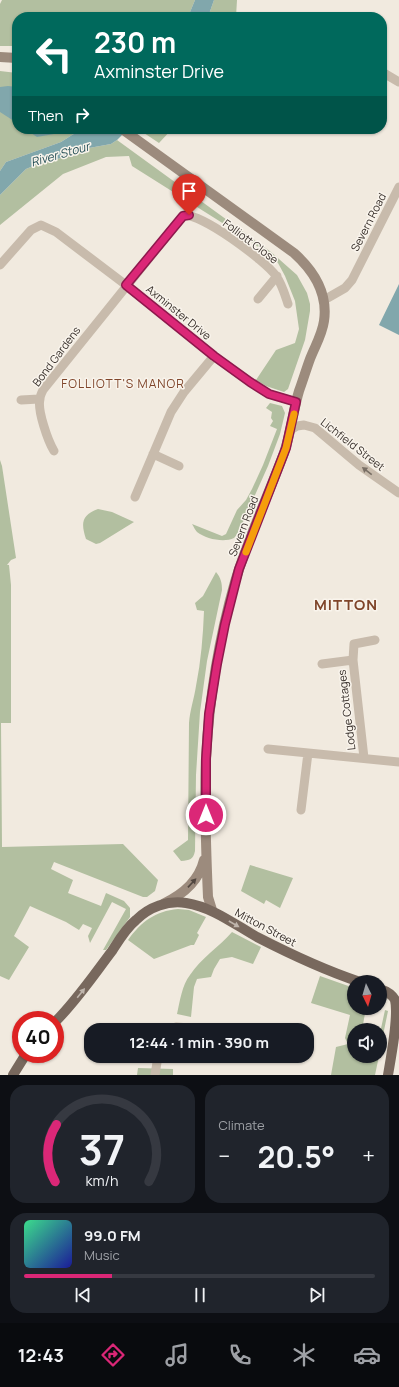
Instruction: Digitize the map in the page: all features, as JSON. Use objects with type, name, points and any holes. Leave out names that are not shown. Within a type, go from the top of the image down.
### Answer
[{"type":"main road","name":"Mitton Street","points":[[64,1012],[83,991],[131,924],[143,914],[160,905],[184,903],[212,910],[236,926],[276,947],[320,968],[347,977]]},
{"type":"main road","points":[[387,990],[399,990]]},
{"type":"main road","points":[[387,993],[392,996],[396,1003],[397,1009],[394,1047],[388,1075]]},
{"type":"main road","points":[[394,1047],[399,1035]]},
{"type":"main road","points":[[13,1075],[20,1063]]},
{"type":"street","points":[[0,57],[12,58]]},
{"type":"street","points":[[387,75],[399,82]]},
{"type":"street","name":"Severn Road","points":[[129,134],[294,253],[312,272],[324,300],[324,315],[321,334],[306,371],[296,402],[283,454],[235,583],[217,664],[209,714],[206,780],[208,897],[212,910]]},
{"type":"street","name":"Severn Road","points":[[324,300],[345,288],[352,280],[399,187]]},
{"type":"street","name":"Folliott Close","points":[[126,285],[185,214],[196,217],[219,230],[263,262],[277,276],[288,304]]},
{"type":"street","name":"Axminster Drive","points":[[0,265],[31,230],[41,225],[56,232],[126,285],[214,356],[250,382],[269,394],[296,402]]},
{"type":"street","name":"Folliott Close","points":[[258,300],[277,276]]},
{"type":"street","name":"Bond Gardens","points":[[54,451],[47,438],[40,412],[39,399],[43,390],[126,285]]},
{"type":"street","points":[[135,497],[177,401],[214,356]]},
{"type":"street","points":[[20,400],[39,399]]},
{"type":"street","name":"Lichfield Street","points":[[290,430],[297,426],[304,425],[315,428],[359,465],[399,493]]},
{"type":"street","points":[[153,454],[179,466]]},
{"type":"street","name":"Lodge Cottages","points":[[364,758],[353,660],[354,644],[375,640]]},
{"type":"street","name":"Lodge Cottages","points":[[322,664],[353,660]]},
{"type":"street","points":[[268,749],[399,762]]},
{"type":"street","points":[[302,810],[308,753]]},
{"type":"street","name":"Mitton Street","points":[[160,905],[169,901],[187,888],[197,878],[203,863],[206,848]]},
{"type":"street","points":[[156,1075],[157,1063]]},
{"type":"green space","points":[[2,0],[195,0],[190,12],[12,12],[12,46],[0,46],[0,4]]},
{"type":"green space","points":[[214,0],[237,0],[236,12],[210,12]]},
{"type":"green space","points":[[0,71],[12,72],[12,134],[74,134],[61,142],[6,162],[0,171]]},
{"type":"green space","points":[[146,134],[167,134],[159,143]]},
{"type":"green space","points":[[117,140],[271,252],[297,275],[307,293],[310,311],[305,340],[288,389],[284,392],[266,386],[256,380],[276,350],[295,343],[299,329],[295,301],[278,263],[269,254],[224,224],[132,166],[129,156],[106,157],[63,174],[0,225],[0,195],[26,169],[38,164],[72,155],[89,148],[111,144]]},
{"type":"green space","points":[[270,403],[282,406],[285,413],[280,434],[268,466],[238,533],[234,538],[225,540],[215,540],[201,534],[196,531],[192,524],[222,536],[226,534],[237,510],[246,500],[252,489],[277,429],[270,426],[273,421],[271,418],[272,412],[266,408]]},
{"type":"green space","points":[[0,460],[16,558],[11,560],[7,565],[9,565],[11,585],[11,723],[1,723],[2,847],[123,844],[158,880],[155,891],[147,897],[143,897],[54,862],[51,869],[73,880],[68,893],[101,906],[106,893],[124,901],[130,908],[130,917],[106,950],[103,950],[126,909],[112,902],[90,943],[88,936],[92,928],[83,924],[79,930],[66,922],[30,906],[14,936],[29,947],[9,980],[0,976]]},
{"type":"green space","points":[[98,509],[112,512],[134,522],[96,544],[86,539],[83,524],[85,517],[88,514]]},
{"type":"green space","points":[[216,572],[221,581],[222,590],[207,661],[200,712],[196,775],[195,851],[191,859],[181,861],[173,851],[188,840],[189,723],[202,648],[204,620],[204,611],[197,610],[195,603],[203,596]]},
{"type":"green space","points":[[250,865],[293,878],[280,908],[266,900],[264,904],[241,891]]},
{"type":"green space","points":[[178,909],[189,910],[206,917],[197,933],[199,935],[194,945],[154,959],[128,940],[149,918],[162,912]]},
{"type":"green space","points":[[232,932],[261,947],[253,964],[232,957],[220,959],[211,977],[197,979],[194,987],[191,1017],[177,1014],[187,979],[199,963]]},
{"type":"green space","points":[[320,976],[347,986],[347,1014],[311,1003]]},
{"type":"green space","points":[[388,1011],[386,1023],[382,1023],[384,1015],[387,1015]]},
{"type":"green space","points":[[350,1015],[365,1015],[363,1023],[348,1023]]},
{"type":"green space","points":[[347,1029],[347,1042],[345,1038]]},
{"type":"green space","points":[[347,1044],[347,1063],[378,1063],[375,1075],[331,1075],[336,1047]]},
{"type":"green space","points":[[138,1068],[173,1069],[173,1075],[137,1075]]},
{"type":"water","points":[[195,0],[214,0],[210,12],[190,12]]},
{"type":"water","points":[[12,86],[12,120],[0,112],[0,87]]},
{"type":"water","points":[[32,134],[54,134],[37,137]]},
{"type":"water","name":"River Stour","points":[[123,134],[111,144],[89,148],[72,155],[38,164],[26,169],[0,195],[0,171],[6,162],[61,142],[72,135]]},
{"type":"water","points":[[399,284],[399,335],[379,325]]},
{"type":"slow traffic","points":[[246,552],[286,448],[294,414]]},
{"type":"district","name":"FOLLIOTT'S MANOR","points":[[123,383]]},
{"type":"district","name":"MITTON","points":[[346,604]]},
{"type":"route","points":[[189,215],[185,214],[183,216],[126,285],[214,356],[250,382],[269,394],[296,402],[286,448],[239,569],[225,624],[209,714],[206,759],[206,815]]}]
